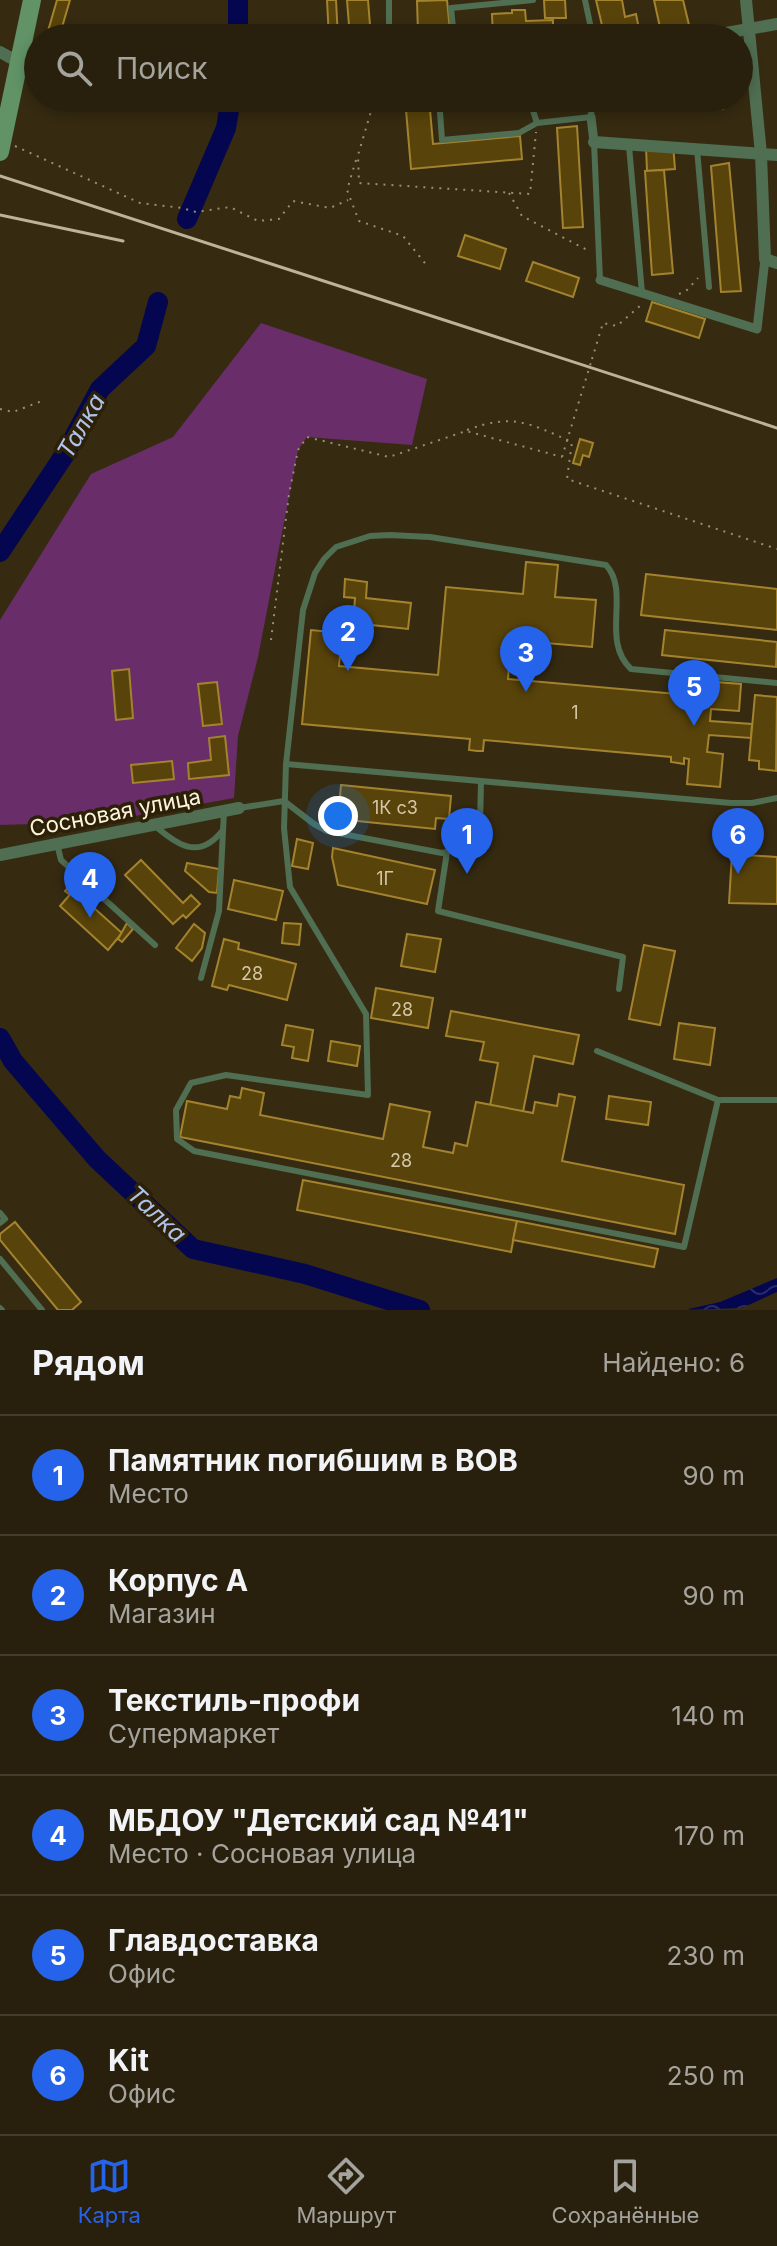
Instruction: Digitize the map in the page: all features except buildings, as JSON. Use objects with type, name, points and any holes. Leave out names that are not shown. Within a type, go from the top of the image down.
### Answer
[{"type":"main road","points":[[0,109],[23,0]]},
{"type":"main road","points":[[5,148],[10,57],[32,0]]},
{"type":"street","points":[[746,0],[750,24]]},
{"type":"street","points":[[753,30],[777,24]]},
{"type":"street","points":[[600,280],[757,329],[771,261],[753,55]]},
{"type":"street","points":[[591,117],[594,142],[777,155]]},
{"type":"street","name":"Сосновая улица","points":[[0,855],[239,808]]},
{"type":"lane","points":[[389,0],[389,24]]},
{"type":"lane","points":[[453,24],[451,8],[533,0]]},
{"type":"lane","points":[[585,0],[590,24]]},
{"type":"lane","points":[[440,112],[442,140],[519,133],[537,123],[591,117],[591,112]]},
{"type":"lane","points":[[533,112],[537,123]]},
{"type":"lane","points":[[594,142],[600,280]]},
{"type":"lane","points":[[629,144],[647,295]]},
{"type":"lane","points":[[697,149],[709,287]]},
{"type":"lane","points":[[718,1100],[684,1247],[194,1151],[177,1139],[176,1110],[191,1083],[226,1075],[368,1095],[366,1014],[290,887],[284,801],[303,610],[315,573],[336,547],[370,536],[430,537],[606,565],[615,578],[616,648],[631,669],[777,683]]},
{"type":"lane","points":[[286,764],[731,803],[777,798]]},
{"type":"lane","points":[[239,808],[284,801],[327,831],[447,852],[466,843],[478,831],[481,782]]},
{"type":"lane","points":[[201,978],[219,911],[224,811]]},
{"type":"lane","points":[[154,825],[173,841],[186,847],[204,847],[223,830]]},
{"type":"lane","points":[[57,844],[61,860],[155,945]]},
{"type":"lane","points":[[447,852],[438,911],[623,957],[619,989]]},
{"type":"lane","points":[[597,1051],[718,1100],[777,1100]]},
{"type":"lane","points":[[0,1213],[5,1219],[0,1223]]},
{"type":"lane","points":[[0,1259],[42,1310]]},
{"type":"path","points":[[371,112],[347,190],[359,221],[403,236],[428,267]]},
{"type":"path","points":[[358,155],[359,183],[530,194],[537,123]]},
{"type":"path","points":[[5,148],[140,203],[196,212],[230,207],[258,221],[279,219],[293,201],[330,208],[348,200]]},
{"type":"path","points":[[508,192],[522,216],[599,256]]},
{"type":"path","points":[[663,300],[687,290],[707,267]]},
{"type":"path","points":[[466,431],[562,457],[603,323],[617,326],[647,295]]},
{"type":"path","points":[[0,409],[13,412],[42,401]]},
{"type":"path","points":[[271,640],[289,494],[298,450],[307,437],[389,457],[494,420],[532,424],[572,442],[567,479],[777,549]]},
{"type":"shaded area","points":[[261,323],[427,379],[412,445],[307,437],[298,450],[258,657],[238,736],[234,798],[102,822],[0,825],[0,620],[91,474],[173,437]]},
{"type":"water","points":[[777,1278],[777,1292],[742,1308],[684,1310],[720,1302]]},
{"type":"waterway","name":"Талка","points":[[238,0],[238,24]]},
{"type":"waterway","name":"Талка","points":[[187,219],[226,128],[229,112]]},
{"type":"waterway","name":"Талка","points":[[0,552],[65,454],[100,389],[146,346],[158,302]]},
{"type":"waterway","name":"Талка","points":[[0,1038],[13,1061],[97,1159],[193,1249],[305,1274],[420,1310]]},
{"type":"railway","points":[[0,176],[777,428]]},
{"type":"railway","points":[[0,215],[123,241]]},
{"type":"place","name":"Корпус А","points":[[348,671]]},
{"type":"place","name":"Текстиль-профи","points":[[526,692]]},
{"type":"place","name":"Главдоставка","points":[[694,726]]},
{"type":"place","name":"Памятник погибшим в ВОВ","points":[[467,874]]},
{"type":"place","name":"Kit","points":[[738,874]]},
{"type":"place","name":"МБДОУ \"Детский сад №41\"","points":[[90,918]]}]
